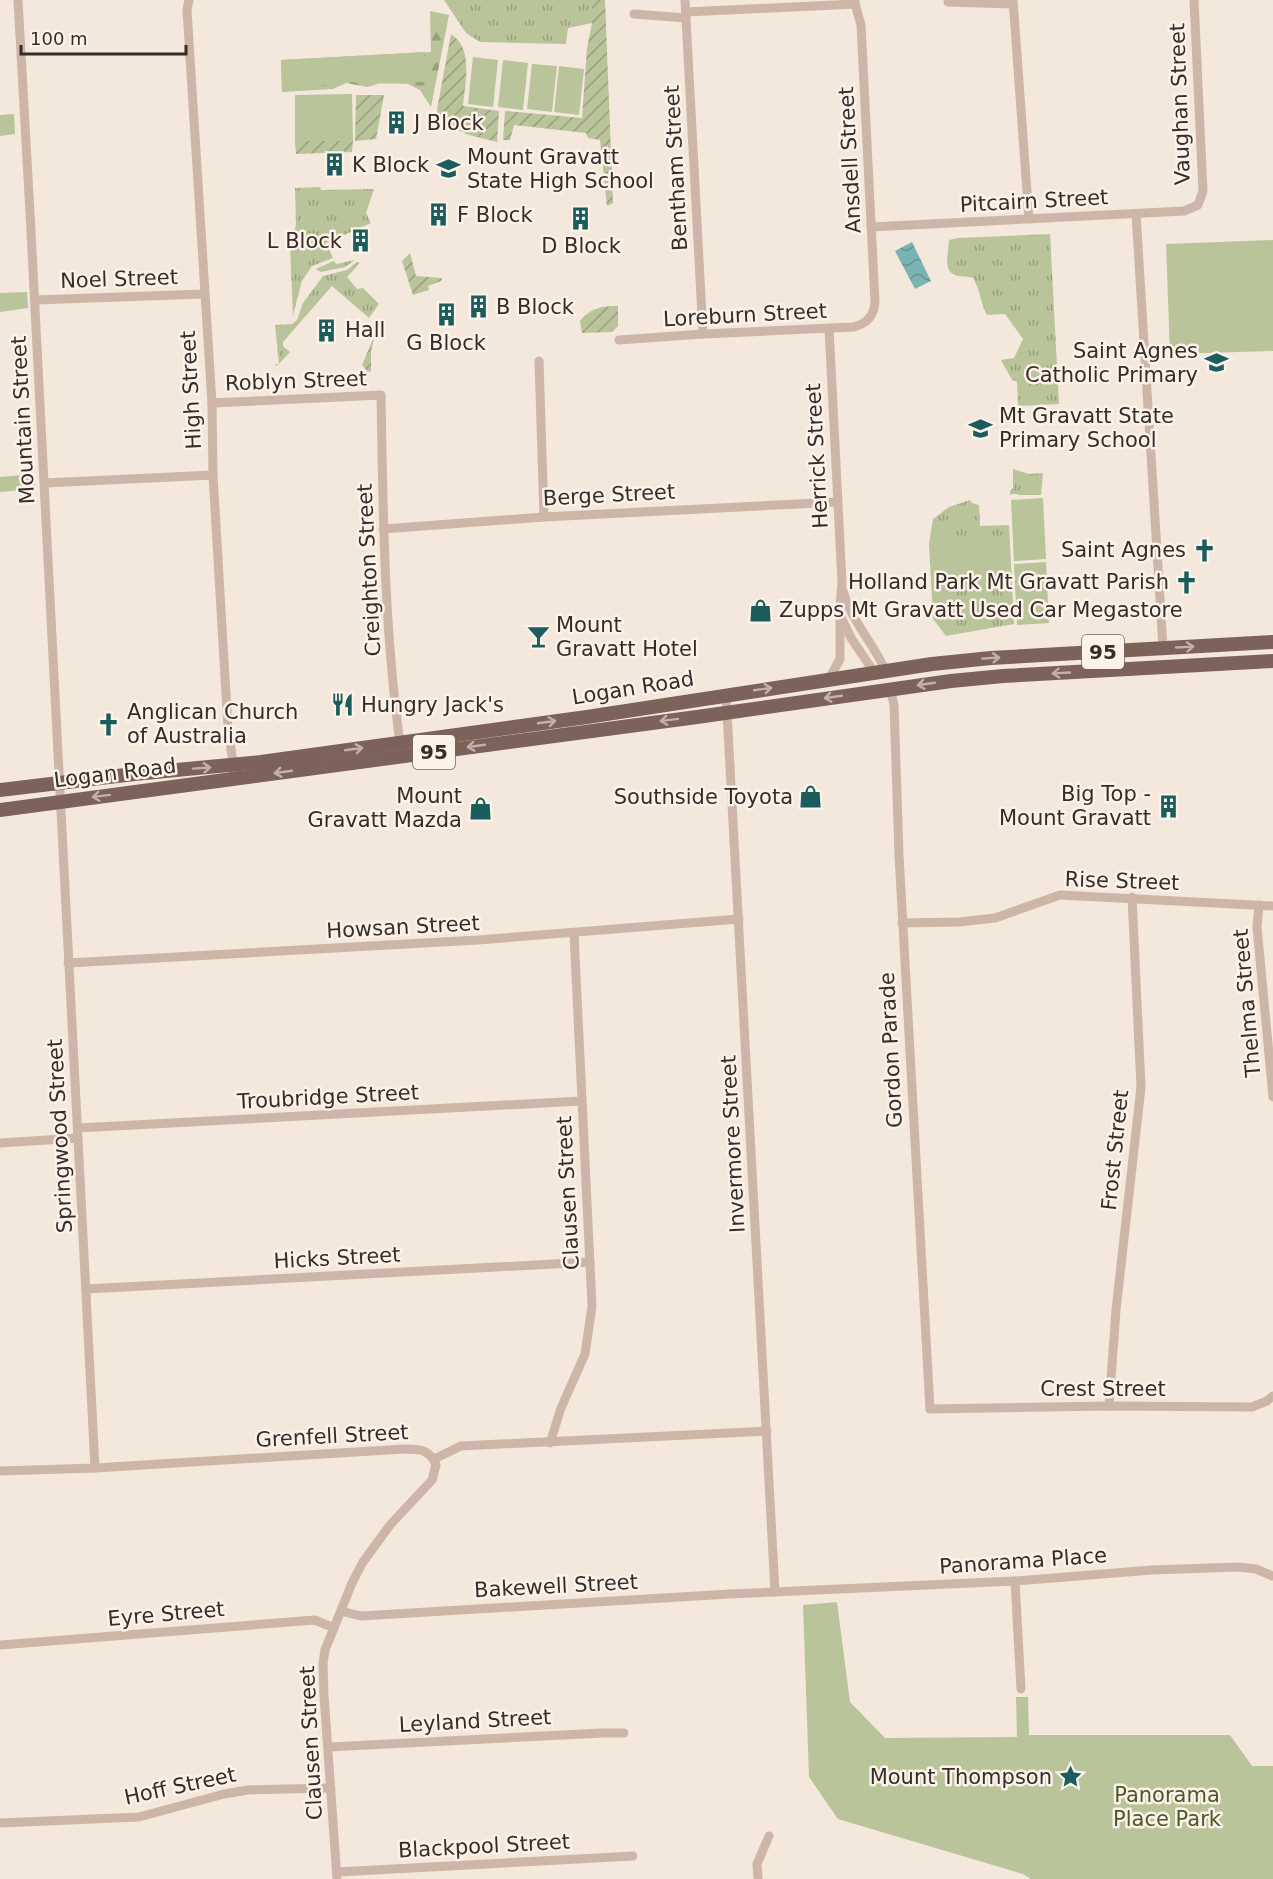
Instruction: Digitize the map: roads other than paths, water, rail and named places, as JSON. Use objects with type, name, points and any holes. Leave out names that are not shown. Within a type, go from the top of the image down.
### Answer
[{"type":"main road","name":"Logan Road","points":[[0,810],[400,743],[586,717],[879,671],[991,658],[1273,642]]},
{"type":"main road","name":"Logan Road","points":[[0,790],[61,782],[234,772],[1004,676],[1273,661]]},
{"type":"main road","points":[[879,671],[890,689]]},
{"type":"street","name":"Mountain Street","points":[[18,0],[61,801]]},
{"type":"street","name":"High Street","points":[[189,0],[187,10],[212,402],[213,475],[228,728],[234,772]]},
{"type":"street","name":"Bentham Street","points":[[685,0],[703,334]]},
{"type":"street","name":"Vaughan Street","points":[[1194,0],[1203,191],[1198,206]]},
{"type":"street","points":[[634,14],[686,15],[855,2]]},
{"type":"street","name":"Ansdell Street","points":[[855,2],[861,25],[875,302],[870,319]]},
{"type":"street","points":[[948,2],[1013,2],[1029,219]]},
{"type":"street","name":"Pitcairn Street","points":[[871,227],[1184,212],[1198,206]]},
{"type":"street","points":[[1136,214],[1163,648]]},
{"type":"street","name":"Noel Street","points":[[35,300],[204,294]]},
{"type":"street","name":"Loreburn Street","points":[[619,340],[856,327],[870,319]]},
{"type":"street","name":"Herrick Street","points":[[829,328],[842,582],[845,599],[852,615],[875,649],[879,671]]},
{"type":"street","points":[[538,361],[544,517]]},
{"type":"street","name":"Roblyn Street","points":[[212,402],[381,395]]},
{"type":"street","name":"Creighton Street","points":[[381,395],[383,529],[388,638],[400,743]]},
{"type":"street","points":[[45,483],[213,475]]},
{"type":"street","name":"Berge Street","points":[[383,529],[544,517],[837,502]]},
{"type":"street","name":"Herrick Street","points":[[842,582],[840,607],[845,628],[879,671]]},
{"type":"street","points":[[829,679],[841,654],[840,607]]},
{"type":"street","name":"Gordon Parade","points":[[890,689],[894,717],[902,923],[930,1409]]},
{"type":"street","name":"Invermore Street","points":[[726,694],[774,1592]]},
{"type":"street","name":"Springwood Street","points":[[61,801],[95,1468]]},
{"type":"street","name":"Rise Street","points":[[902,923],[959,922],[995,918],[1060,895],[1273,906]]},
{"type":"street","name":"Frost Street","points":[[1109,1406],[1116,1310],[1141,1087],[1132,897]]},
{"type":"street","name":"Thelma Street","points":[[1259,905],[1257,927],[1273,1097]]},
{"type":"street","name":"Howsan Street","points":[[68,963],[574,934],[637,926],[739,919]]},
{"type":"street","name":"Clausen Street","points":[[550,1443],[561,1408],[585,1354],[592,1306],[574,934]]},
{"type":"street","name":"Troubridge Street","points":[[78,1128],[581,1101]]},
{"type":"street","points":[[0,1143],[78,1138]]},
{"type":"street","name":"Hicks Street","points":[[86,1289],[590,1262]]},
{"type":"street","name":"Crest Street","points":[[930,1409],[1109,1406],[1252,1407],[1268,1401],[1273,1396]]},
{"type":"street","name":"Grenfell Street","points":[[0,1471],[95,1468],[404,1449],[429,1452],[434,1459],[460,1446],[766,1431]]},
{"type":"street","name":"Clausen Street","points":[[337,1876],[323,1664],[325,1650],[352,1583],[376,1542],[402,1510],[426,1489],[432,1480],[435,1472],[434,1459]]},
{"type":"street","name":"Panorama Place","points":[[774,1592],[1015,1581],[1152,1570],[1238,1567],[1256,1569],[1273,1576]]},
{"type":"street","points":[[1015,1581],[1021,1689]]},
{"type":"street","name":"Bakewell Street","points":[[341,1611],[361,1616],[774,1592]]},
{"type":"street","name":"Eyre Street","points":[[0,1645],[315,1620],[334,1628]]},
{"type":"street","name":"Leyland Street","points":[[329,1748],[624,1733]]},
{"type":"street","name":"Hoff Street","points":[[0,1823],[140,1817],[224,1794],[248,1790],[331,1788]]},
{"type":"street","points":[[758,1879],[757,1864],[769,1836]]},
{"type":"street","name":"Blackpool Street","points":[[337,1876],[633,1856]]},
{"type":"water","points":[[912,242],[931,281],[915,289],[895,251]]},
{"type":"place","name":"J Block","points":[[396,123]]},
{"type":"place","name":"K Block","points":[[334,165]]},
{"type":"place","name":"Mount Gravatt State High School","points":[[449,169]]},
{"type":"place","name":"F Block","points":[[439,215]]},
{"type":"place","name":"D Block","points":[[581,218]]},
{"type":"place","name":"L Block","points":[[360,241]]},
{"type":"place","name":"B Block","points":[[478,307]]},
{"type":"place","name":"G Block","points":[[446,315]]},
{"type":"place","name":"Hall","points":[[327,330]]},
{"type":"place","name":"Saint Agnes Catholic Primary","points":[[1216,363]]},
{"type":"place","name":"Mt Gravatt State Primary School","points":[[981,428]]},
{"type":"place","name":"Saint Agnes","points":[[1204,550]]},
{"type":"place","name":"Holland Park Mt Gravatt Parish","points":[[1187,582]]},
{"type":"place","name":"Zupps Mt Gravatt Used Car Megastore","points":[[761,610]]},
{"type":"place","name":"Mount Gravatt Hotel","points":[[538,637]]},
{"type":"place","name":"Hungry Jack's","points":[[343,705]]},
{"type":"place","name":"Anglican Church of Australia","points":[[109,724]]},
{"type":"place","name":"Southside Toyota","points":[[811,797]]},
{"type":"place","name":"Big Top - Mount Gravatt","points":[[1169,806]]},
{"type":"place","name":"Mount Gravatt Mazda","points":[[480,808]]},
{"type":"place","name":"Mount Thompson","points":[[1070,1777]]},
{"type":"park label","name":"Panorama Place Park","points":[[1167,1807]]}]
